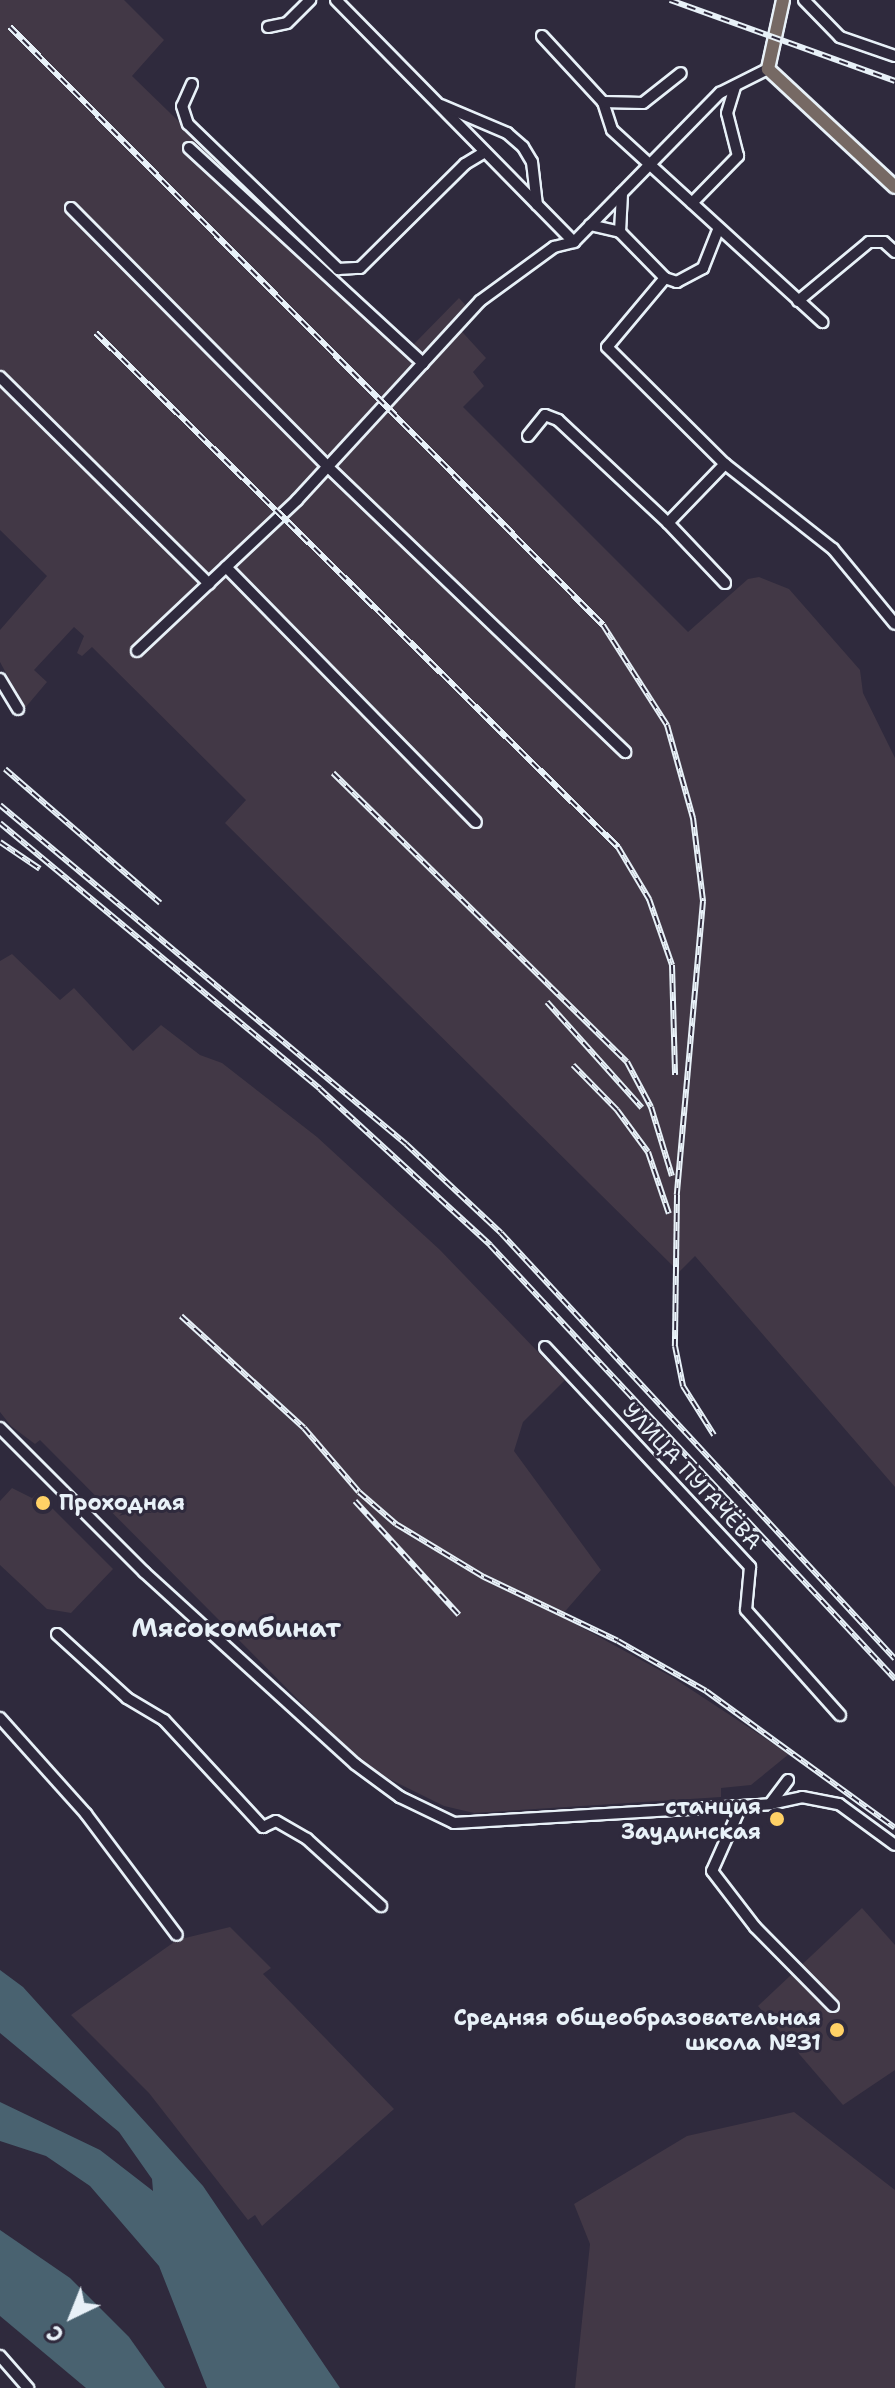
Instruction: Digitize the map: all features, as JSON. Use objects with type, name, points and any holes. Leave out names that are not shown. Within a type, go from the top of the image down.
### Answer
[{"type":"main road","points":[[783,0],[768,69],[895,187]]},
{"type":"street","points":[[268,27],[287,23],[310,0]]},
{"type":"street","points":[[336,0],[574,242]]},
{"type":"street","points":[[804,0],[840,37],[895,56]]},
{"type":"street","points":[[542,36],[603,102],[612,130],[652,162],[718,230],[822,322]]},
{"type":"street","points":[[137,651],[328,467],[480,301],[519,269],[554,247],[574,242],[720,93],[768,69]]},
{"type":"street","points":[[603,102],[643,103],[681,73]]},
{"type":"street","points":[[192,84],[182,106],[188,124],[338,269],[360,268],[465,164],[485,152]]},
{"type":"street","points":[[692,203],[738,156],[727,113],[735,86]]},
{"type":"street","points":[[437,104],[507,133],[523,147],[532,162],[537,205]]},
{"type":"street","points":[[189,148],[423,363]]},
{"type":"street","points":[[620,232],[622,193]]},
{"type":"street","points":[[71,208],[328,467],[625,752]]},
{"type":"street","points":[[590,225],[620,232],[665,278],[677,282],[703,268],[718,230]]},
{"type":"street","points":[[798,301],[869,242],[884,242],[895,252]]},
{"type":"street","points":[[665,278],[607,347],[725,464],[833,549],[895,624]]},
{"type":"street","points":[[0,377],[209,584]]},
{"type":"street","points":[[528,436],[545,415],[558,420],[668,523],[725,583]]},
{"type":"street","points":[[668,523],[725,464]]},
{"type":"street","points":[[226,567],[476,822]]},
{"type":"street","points":[[0,679],[18,709]]},
{"type":"street","name":"УЛИЦА ПУГАЧЁВА","points":[[545,1347],[750,1567],[746,1610],[840,1715]]},
{"type":"street","points":[[0,1428],[144,1572],[355,1764],[400,1797],[454,1823],[770,1804],[802,1797],[839,1804],[895,1845]]},
{"type":"street","points":[[57,1634],[127,1698],[164,1720],[263,1827],[276,1821],[307,1839],[381,1906]]},
{"type":"street","points":[[0,1718],[86,1814],[177,1935]]},
{"type":"street","points":[[770,1804],[788,1780]]},
{"type":"street","points":[[741,1806],[712,1871],[755,1927],[833,2006]]},
{"type":"street","points":[[0,2356],[28,2388]]},
{"type":"shaded area","points":[[0,0],[124,0],[164,40],[132,76],[411,347],[459,298],[470,310],[455,324],[486,358],[473,372],[484,386],[463,407],[688,632],[748,579],[759,577],[789,589],[860,670],[863,693],[895,758],[895,1487],[695,1256],[679,1272],[225,823],[246,800],[92,647],[82,656],[77,653],[84,636],[74,627],[34,670],[47,682],[25,708],[0,662],[0,630],[47,576],[0,530]]},
{"type":"shaded area","points":[[12,954],[60,1000],[74,988],[133,1051],[161,1025],[200,1055],[222,1063],[317,1137],[440,1250],[565,1380],[523,1422],[514,1451],[601,1570],[561,1616],[672,1677],[789,1754],[751,1785],[721,1788],[721,1797],[474,1813],[444,1806],[365,1767],[40,1440],[35,1444],[11,1426],[0,1412],[0,961]]},
{"type":"shaded area","points":[[12,1488],[32,1498],[37,1493],[113,1569],[71,1613],[47,1609],[0,1565],[0,1501]]},
{"type":"shaded area","name":"Средняя общеобразовательная школа №31","points":[[862,1908],[895,1945],[895,2070],[843,2105],[758,2006]]},
{"type":"shaded area","points":[[230,1927],[271,1968],[263,1974],[394,2109],[262,2226],[255,2215],[248,2220],[149,2093],[71,2015],[177,1940]]},
{"type":"shaded area","points":[[794,2112],[895,2190],[895,2388],[575,2388],[590,2244],[574,2204],[687,2136]]},
{"type":"water","points":[[0,1970],[23,1987],[203,2186],[340,2388],[207,2388],[159,2266],[90,2186],[46,2156],[0,2141],[0,2102],[100,2150],[153,2191],[152,2179],[119,2132],[0,2033]]},
{"type":"water","points":[[0,2230],[70,2278],[129,2337],[165,2388],[86,2388],[0,2316]]},
{"type":"railway","points":[[670,0],[895,81]]},
{"type":"railway","points":[[10,27],[603,625],[667,725],[693,818],[703,901],[677,1195],[675,1346],[683,1386],[714,1435]]},
{"type":"railway","points":[[96,333],[618,847],[649,899],[672,965],[675,1075]]},
{"type":"railway","points":[[5,769],[160,903]]},
{"type":"railway","points":[[333,773],[627,1062],[651,1107],[672,1176]]},
{"type":"railway","points":[[0,805],[406,1144],[501,1233],[895,1659]]},
{"type":"railway","points":[[0,823],[320,1089],[490,1245],[895,1679]]},
{"type":"railway","points":[[0,842],[40,869]]},
{"type":"railway","points":[[547,1002],[642,1108]]},
{"type":"railway","points":[[573,1065],[617,1110],[648,1152],[669,1214]]},
{"type":"railway","points":[[181,1316],[304,1428],[359,1492],[396,1524],[484,1577],[618,1641],[706,1691],[895,1828]]},
{"type":"railway","points":[[355,1501],[459,1615]]},
{"type":"place","name":"Проходная","points":[[43,1503]]},
{"type":"place","name":"станция Заудинская","points":[[777,1819]]},
{"type":"place","name":"Средняя общеобразовательная школа №31","points":[[837,2030]]},
{"type":"district","name":"Мясокомбинат","points":[[236,1628]]}]
